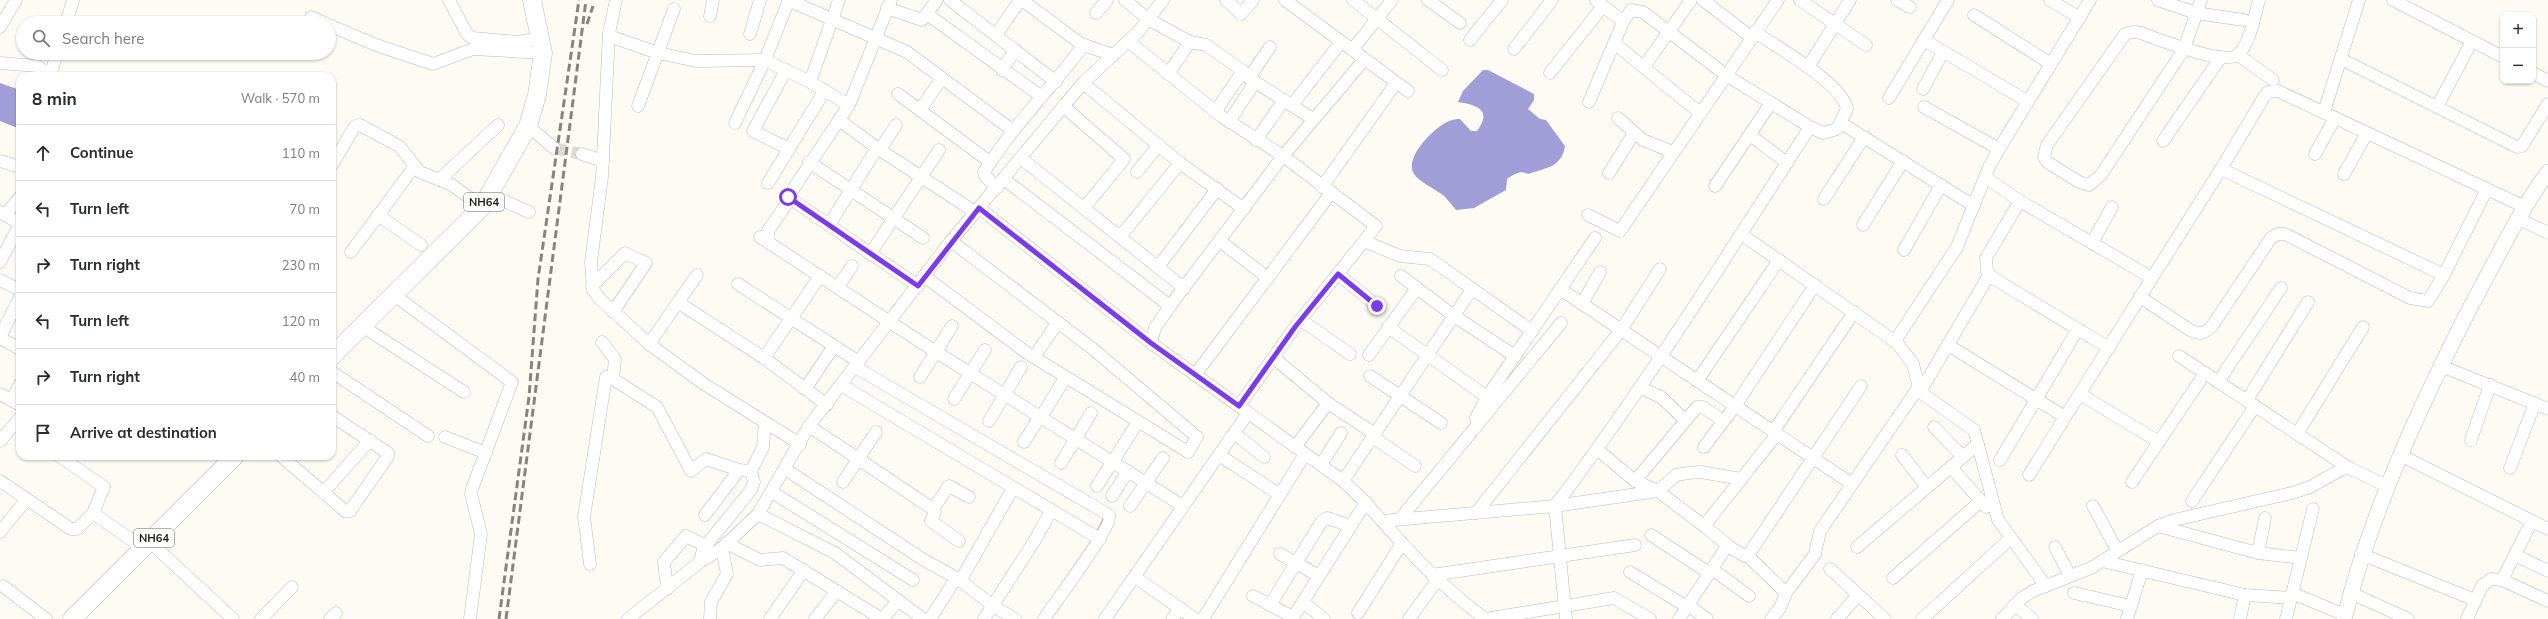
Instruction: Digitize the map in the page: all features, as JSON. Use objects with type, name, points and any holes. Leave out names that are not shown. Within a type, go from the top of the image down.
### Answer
[{"type":"highway","name":"NH64","points":[[336,352],[486,200],[528,126],[537,95],[541,46],[532,0]]},
{"type":"highway","name":"NH64","points":[[72,619],[231,460]]},
{"type":"main road","points":[[2344,617],[2361,554],[2400,455],[2441,366],[2520,212],[2548,172]]},
{"type":"street","points":[[0,27],[16,0]]},
{"type":"street","points":[[68,16],[73,0]]},
{"type":"street","points":[[449,0],[467,34],[472,38],[518,42],[541,46]]},
{"type":"street","points":[[616,0],[609,36],[603,160],[591,262],[592,286],[600,299],[649,344],[704,384],[800,444]]},
{"type":"street","points":[[710,16],[713,0]]},
{"type":"street","points":[[750,34],[760,0]]},
{"type":"street","points":[[735,123],[766,60],[789,0],[833,18],[907,52],[1012,130]]},
{"type":"street","points":[[810,82],[839,0]]},
{"type":"street","points":[[937,0],[927,14],[920,20],[889,4],[874,38],[849,105],[789,194],[790,199],[768,231],[764,240],[936,352],[1041,416],[1183,506]]},
{"type":"street","points":[[950,0],[1056,82]]},
{"type":"street","points":[[996,35],[1021,0],[1084,45],[1113,55]]},
{"type":"street","points":[[1096,13],[1107,0]]},
{"type":"street","points":[[1125,0],[1148,19],[1190,42],[1206,45],[1249,77],[1313,119]]},
{"type":"street","points":[[635,617],[700,562],[724,545],[758,514],[800,444],[809,426],[827,405],[951,241],[1001,184],[1083,83],[1128,41],[1163,0]]},
{"type":"street","points":[[1226,0],[1241,14],[1253,0]]},
{"type":"street","points":[[1285,0],[1364,60],[1408,91]]},
{"type":"street","points":[[1353,0],[1442,70]]},
{"type":"street","points":[[1352,50],[1392,0]]},
{"type":"street","points":[[1428,0],[1460,23]]},
{"type":"street","points":[[1470,40],[1502,0]]},
{"type":"street","points":[[1514,49],[1552,0]]},
{"type":"street","points":[[1644,68],[1690,0]]},
{"type":"street","points":[[1589,102],[1623,22],[1631,10],[1636,9],[1726,75],[1810,127],[1823,133],[1837,129],[1847,109],[1843,96],[1808,67],[1753,34],[1703,0]]},
{"type":"street","points":[[1588,215],[1620,231],[1753,34],[1778,0]]},
{"type":"street","points":[[1800,0],[1866,45]]},
{"type":"street","points":[[1808,67],[1850,0]]},
{"type":"street","points":[[1897,0],[1910,7]]},
{"type":"street","points":[[1889,98],[1948,0]]},
{"type":"street","points":[[2050,0],[2080,18]]},
{"type":"street","points":[[1895,341],[1958,247],[1985,177],[1999,149],[2090,0]]},
{"type":"street","points":[[2158,0],[2196,13],[2244,20]]},
{"type":"street","points":[[2201,0],[2184,49],[2095,181],[2089,185],[2079,182],[2047,162],[2044,157],[2047,145],[2125,34],[2136,32],[2184,49],[2221,57],[2238,55],[2273,80]]},
{"type":"street","points":[[2238,55],[2249,36],[2259,0]]},
{"type":"street","points":[[2314,154],[2330,115],[2341,59],[2359,0]]},
{"type":"street","points":[[2393,0],[2500,55]]},
{"type":"street","points":[[1550,73],[1599,2],[1623,22]]},
{"type":"street","points":[[638,106],[674,9]]},
{"type":"street","points":[[927,14],[1002,70],[1042,97]]},
{"type":"street","points":[[1974,15],[2050,64]]},
{"type":"street","points":[[336,28],[376,45],[433,64],[473,49],[541,46]]},
{"type":"street","points":[[609,36],[658,53],[696,61],[766,60],[825,90],[849,105]]},
{"type":"street","points":[[1924,40],[2027,101]]},
{"type":"street","points":[[1105,619],[1234,433],[1244,410],[1274,358],[1301,320],[1376,226],[1283,156],[1256,140],[1215,112],[1128,41]]},
{"type":"street","points":[[2437,107],[2472,41]]},
{"type":"street","points":[[1168,74],[1190,42]]},
{"type":"street","points":[[1256,140],[1341,42]]},
{"type":"street","points":[[1614,43],[1700,113]]},
{"type":"street","points":[[1084,45],[1056,82],[1012,130],[990,162],[984,174],[1001,184],[1170,306]]},
{"type":"street","points":[[1215,112],[1249,77],[1270,47]]},
{"type":"street","points":[[1002,70],[1015,50]]},
{"type":"street","points":[[1923,89],[1943,52]]},
{"type":"street","points":[[2163,141],[2221,57]]},
{"type":"street","points":[[2341,59],[2520,147],[2548,104]]},
{"type":"street","points":[[52,72],[55,60]]},
{"type":"street","points":[[1151,343],[1155,328],[1170,306],[1283,156],[1364,60]]},
{"type":"street","points":[[0,63],[37,66],[45,72]]},
{"type":"street","points":[[786,70],[753,131],[789,149]]},
{"type":"street","points":[[2536,75],[2548,81]]},
{"type":"street","points":[[1229,122],[1249,77]]},
{"type":"street","points":[[920,110],[942,78]]},
{"type":"street","points":[[1083,83],[1180,163],[1244,209]]},
{"type":"street","points":[[1196,375],[1268,278],[1396,83]]},
{"type":"street","points":[[768,183],[825,90]]},
{"type":"street","points":[[2029,475],[2221,170],[2268,92],[2278,90],[2487,189],[2548,233]]},
{"type":"street","points":[[898,94],[990,162]]},
{"type":"street","points":[[1716,186],[1772,103]]},
{"type":"street","points":[[1063,106],[1124,159],[1084,208]]},
{"type":"street","points":[[1924,107],[1999,149]]},
{"type":"street","points":[[1618,118],[1634,133],[1658,147],[1673,152]]},
{"type":"street","points":[[840,120],[878,149],[921,178],[977,210],[1151,343],[1343,481],[1366,502],[1402,544],[1471,615],[1485,619],[1614,598],[1650,619]]},
{"type":"street","points":[[1841,123],[1974,206]]},
{"type":"street","points":[[336,160],[358,124],[399,146],[414,167],[420,172],[486,200],[529,212]]},
{"type":"street","points":[[439,180],[455,167],[498,125]]},
{"type":"street","points":[[829,226],[878,149],[896,125]]},
{"type":"street","points":[[528,126],[554,148]]},
{"type":"street","points":[[1566,619],[1555,506],[1598,450],[1662,357],[1810,127]]},
{"type":"street","points":[[1609,173],[1634,133]]},
{"type":"street","points":[[2344,174],[2367,133]]},
{"type":"street","points":[[1750,136],[1786,163]]},
{"type":"street","points":[[1824,199],[1864,137]]},
{"type":"street","points":[[1137,172],[1159,146]]},
{"type":"street","points":[[870,254],[892,218],[939,150]]},
{"type":"street","points":[[582,154],[603,160]]},
{"type":"street","points":[[1022,158],[1184,288]]},
{"type":"street","points":[[0,161],[16,166]]},
{"type":"street","points":[[1863,225],[1903,161]]},
{"type":"street","points":[[810,162],[923,238]]},
{"type":"street","points":[[1120,237],[1180,163]]},
{"type":"street","points":[[351,252],[414,167]]},
{"type":"street","points":[[2221,170],[2444,275]]},
{"type":"street","points":[[1985,177],[2020,201],[2152,278]]},
{"type":"street","points":[[1904,250],[1941,185]]},
{"type":"street","points":[[1158,267],[1217,189]]},
{"type":"street","points":[[2140,297],[2190,330],[2198,334],[2205,333],[2212,326],[2271,238],[2278,234],[2286,234],[2419,301],[2428,301],[2444,275],[2487,189]]},
{"type":"street","points":[[790,199],[870,254],[921,281],[1065,378],[1186,452],[1197,439],[1093,350],[951,241]]},
{"type":"street","points":[[16,201],[2,214],[16,221]]},
{"type":"street","points":[[2020,201],[1986,258],[1985,264],[1989,275],[2108,348]]},
{"type":"street","points":[[2092,243],[2112,207]]},
{"type":"street","points":[[378,215],[420,245]]},
{"type":"street","points":[[0,262],[16,232]]},
{"type":"street","points":[[1741,234],[1895,341],[1913,364],[1919,390],[1974,430],[1993,507],[1998,520]]},
{"type":"street","points":[[1471,433],[1487,397],[1595,238]]},
{"type":"street","points":[[1220,241],[1268,278]]},
{"type":"street","points":[[1364,241],[1400,256],[1430,260],[1532,330]]},
{"type":"street","points":[[592,286],[625,253],[646,263],[613,312]]},
{"type":"street","points":[[1698,381],[1779,260]]},
{"type":"street","points":[[838,288],[852,266]]},
{"type":"street","points":[[1476,513],[1621,330],[1660,269]]},
{"type":"street","points":[[1582,304],[1600,272]]},
{"type":"street","points":[[1338,274],[1377,306]]},
{"type":"street","points":[[649,344],[697,275]]},
{"type":"street","points":[[1771,619],[1780,608],[1786,593],[1815,554],[1820,531],[1919,390],[1989,275]]},
{"type":"street","points":[[764,358],[820,276]]},
{"type":"street","points":[[1401,276],[1454,316],[1515,356]]},
{"type":"street","points":[[0,280],[16,289]]},
{"type":"street","points":[[738,284],[834,346],[857,364],[1106,514],[1110,520],[1100,539],[1044,619]]},
{"type":"street","points":[[1704,447],[1735,406],[1815,285]]},
{"type":"street","points":[[1369,355],[1417,288]]},
{"type":"street","points":[[2218,382],[2281,288]]},
{"type":"street","points":[[1343,481],[1472,289]]},
{"type":"street","points":[[1560,290],[1852,484]]},
{"type":"street","points":[[394,294],[512,382],[471,494],[481,534],[470,619]]},
{"type":"street","points":[[16,300],[0,338],[16,347]]},
{"type":"street","points":[[2192,501],[2251,403],[2308,302]]},
{"type":"street","points":[[678,303],[764,358],[827,405]]},
{"type":"street","points":[[1704,526],[1741,480],[1775,433],[1854,312]]},
{"type":"street","points":[[1301,320],[1350,354]]},
{"type":"street","points":[[1034,357],[1058,322]]},
{"type":"street","points":[[1400,519],[1561,323]]},
{"type":"street","points":[[362,326],[464,392]]},
{"type":"street","points":[[920,377],[952,326]]},
{"type":"street","points":[[1388,327],[1487,397]]},
{"type":"street","points":[[2297,434],[2363,327]]},
{"type":"street","points":[[2000,460],[2078,330]]},
{"type":"street","points":[[602,342],[615,359],[613,379]]},
{"type":"street","points":[[1948,344],[2065,417]]},
{"type":"street","points":[[805,389],[834,346]]},
{"type":"street","points":[[954,399],[985,350]]},
{"type":"street","points":[[2179,356],[2348,468],[2387,486]]},
{"type":"street","points":[[1274,358],[1328,403],[1415,466]]},
{"type":"street","points":[[2441,366],[2548,409]]},
{"type":"street","points":[[989,421],[1006,395],[1021,367]]},
{"type":"street","points":[[2132,482],[2205,373]]},
{"type":"street","points":[[336,375],[428,436]]},
{"type":"street","points":[[1370,376],[1442,423]]},
{"type":"street","points":[[590,564],[584,518],[604,380],[606,377],[613,379],[657,407],[690,471],[706,459],[745,471],[754,482],[751,490],[701,553],[700,562]]},
{"type":"street","points":[[1024,442],[1065,378]]},
{"type":"street","points":[[841,385],[1100,539]]},
{"type":"street","points":[[2471,440],[2490,385]]},
{"type":"street","points":[[1748,556],[1861,386]]},
{"type":"street","points":[[1641,388],[1661,397],[1684,420]]},
{"type":"street","points":[[0,394],[16,402]]},
{"type":"street","points":[[2080,394],[2159,442]]},
{"type":"street","points":[[1203,619],[1280,495],[1300,450],[1328,403]]},
{"type":"street","points":[[2510,468],[2535,404]]},
{"type":"street","points":[[1635,481],[1684,420],[1697,407],[1703,407],[1723,421]]},
{"type":"street","points":[[1061,463],[1091,413]]},
{"type":"street","points":[[285,460],[346,511],[350,511],[388,456],[385,450],[336,419]]},
{"type":"street","points":[[1097,486],[1138,422]]},
{"type":"street","points":[[0,441],[16,423]]},
{"type":"street","points":[[705,515],[745,471],[763,447],[765,423]]},
{"type":"street","points":[[809,426],[933,509]]},
{"type":"street","points":[[1934,427],[1963,457]]},
{"type":"street","points":[[843,482],[876,432]]},
{"type":"street","points":[[1234,433],[1264,457]]},
{"type":"street","points":[[1321,465],[1341,433]]},
{"type":"street","points":[[446,437],[486,453]]},
{"type":"street","points":[[323,493],[370,440]]},
{"type":"street","points":[[1857,547],[1978,444]]},
{"type":"street","points":[[1598,450],[1635,481],[1658,492],[1729,546],[1748,556],[1786,593]]},
{"type":"street","points":[[1219,455],[1280,495]]},
{"type":"street","points":[[2400,455],[2548,529]]},
{"type":"street","points":[[1902,456],[1927,487]]},
{"type":"street","points":[[1130,506],[1163,458]]},
{"type":"street","points":[[0,481],[74,530],[93,513],[104,487],[65,460]]},
{"type":"street","points":[[1951,467],[1998,520],[2046,586]]},
{"type":"street","points":[[2002,619],[2015,605],[2033,591],[2102,561],[2117,550],[2158,526],[2174,520],[2292,493],[2310,487],[2342,469],[2348,468]]},
{"type":"street","points":[[785,469],[924,560],[960,579],[993,606],[1015,619]]},
{"type":"street","points":[[1112,496],[1128,471]]},
{"type":"street","points":[[1382,521],[1555,506],[1658,492],[1676,475],[1688,473],[1701,472],[1741,480]]},
{"type":"street","points":[[959,541],[931,520],[935,512],[933,509],[949,486],[969,497]]},
{"type":"street","points":[[930,619],[953,583],[960,579],[1013,488]]},
{"type":"street","points":[[772,492],[913,580]]},
{"type":"street","points":[[0,532],[5,517],[27,499]]},
{"type":"street","points":[[1893,578],[1981,501]]},
{"type":"street","points":[[1254,596],[1292,618],[1366,502]]},
{"type":"street","points":[[2092,506],[2117,550]]},
{"type":"street","points":[[2286,619],[2313,509]]},
{"type":"street","points":[[984,619],[1035,540],[1051,511]]},
{"type":"street","points":[[93,513],[147,545],[233,619]]},
{"type":"street","points":[[758,514],[835,552],[919,618]]},
{"type":"street","points":[[1270,605],[1296,563],[1327,518],[1351,526]]},
{"type":"street","points":[[2258,553],[2265,518]]},
{"type":"street","points":[[2502,580],[2532,521]]},
{"type":"street","points":[[2158,526],[2258,553],[2301,558]]},
{"type":"street","points":[[1651,535],[1749,596]]},
{"type":"street","points":[[667,589],[664,562],[686,536],[706,546]]},
{"type":"street","points":[[1927,618],[2011,538]]},
{"type":"street","points":[[1358,613],[1402,544]]},
{"type":"street","points":[[724,545],[757,559],[783,558],[837,591],[865,615],[882,619],[898,601]]},
{"type":"street","points":[[710,619],[712,602],[726,574],[724,545]]},
{"type":"street","points":[[1409,619],[1435,577],[1635,545]]},
{"type":"street","points":[[1680,619],[1729,546]]},
{"type":"street","points":[[2055,547],[2070,576]]},
{"type":"street","points":[[1280,554],[1319,576]]},
{"type":"street","points":[[2361,554],[2475,600]]},
{"type":"street","points":[[2515,555],[2548,571]]},
{"type":"street","points":[[2102,561],[2245,594],[2292,595],[2344,617]]},
{"type":"street","points":[[1830,569],[1885,619]]},
{"type":"street","points":[[770,619],[804,570]]},
{"type":"street","points":[[2127,619],[2142,570]]},
{"type":"street","points":[[1630,572],[1707,619]]},
{"type":"street","points":[[1135,576],[1195,619]]},
{"type":"street","points":[[2468,619],[2475,600],[2486,582],[2491,579],[2502,580],[2548,601]]},
{"type":"street","points":[[3,586],[46,619]]},
{"type":"street","points":[[261,619],[292,587]]},
{"type":"street","points":[[815,619],[837,591]]},
{"type":"street","points":[[2074,593],[2131,606]]},
{"type":"street","points":[[2351,593],[2408,619]]},
{"type":"street","points":[[2240,619],[2245,594]]},
{"type":"street","points":[[1837,619],[1858,595]]},
{"type":"street","points":[[1303,602],[1324,619]]},
{"type":"street","points":[[2015,605],[2032,619]]},
{"type":"street","points":[[1172,619],[1180,608]]},
{"type":"shaded area","points":[[1483,70],[1488,70],[1534,94],[1534,100],[1528,109],[1540,119],[1546,120],[1565,146],[1557,163],[1552,166],[1528,174],[1522,172],[1515,174],[1507,179],[1506,190],[1474,208],[1456,210],[1444,196],[1416,177],[1412,169],[1413,158],[1423,142],[1448,121],[1460,119],[1471,131],[1477,131],[1482,124],[1483,113],[1476,107],[1458,102],[1463,91]]},
{"type":"shaded area","points":[[0,83],[16,89],[16,127],[0,121]]},
{"type":"tunnel","points":[[554,148],[582,154]]},
{"type":"railway","points":[[499,619],[529,397],[538,279],[579,0]]},
{"type":"railway","points":[[506,619],[586,0]]},
{"type":"railway","points":[[587,24],[593,6]]},
{"type":"route","points":[[788,197],[918,286],[951,241],[979,208],[1151,343],[1239,406],[1295,327],[1338,274],[1377,306]]}]
